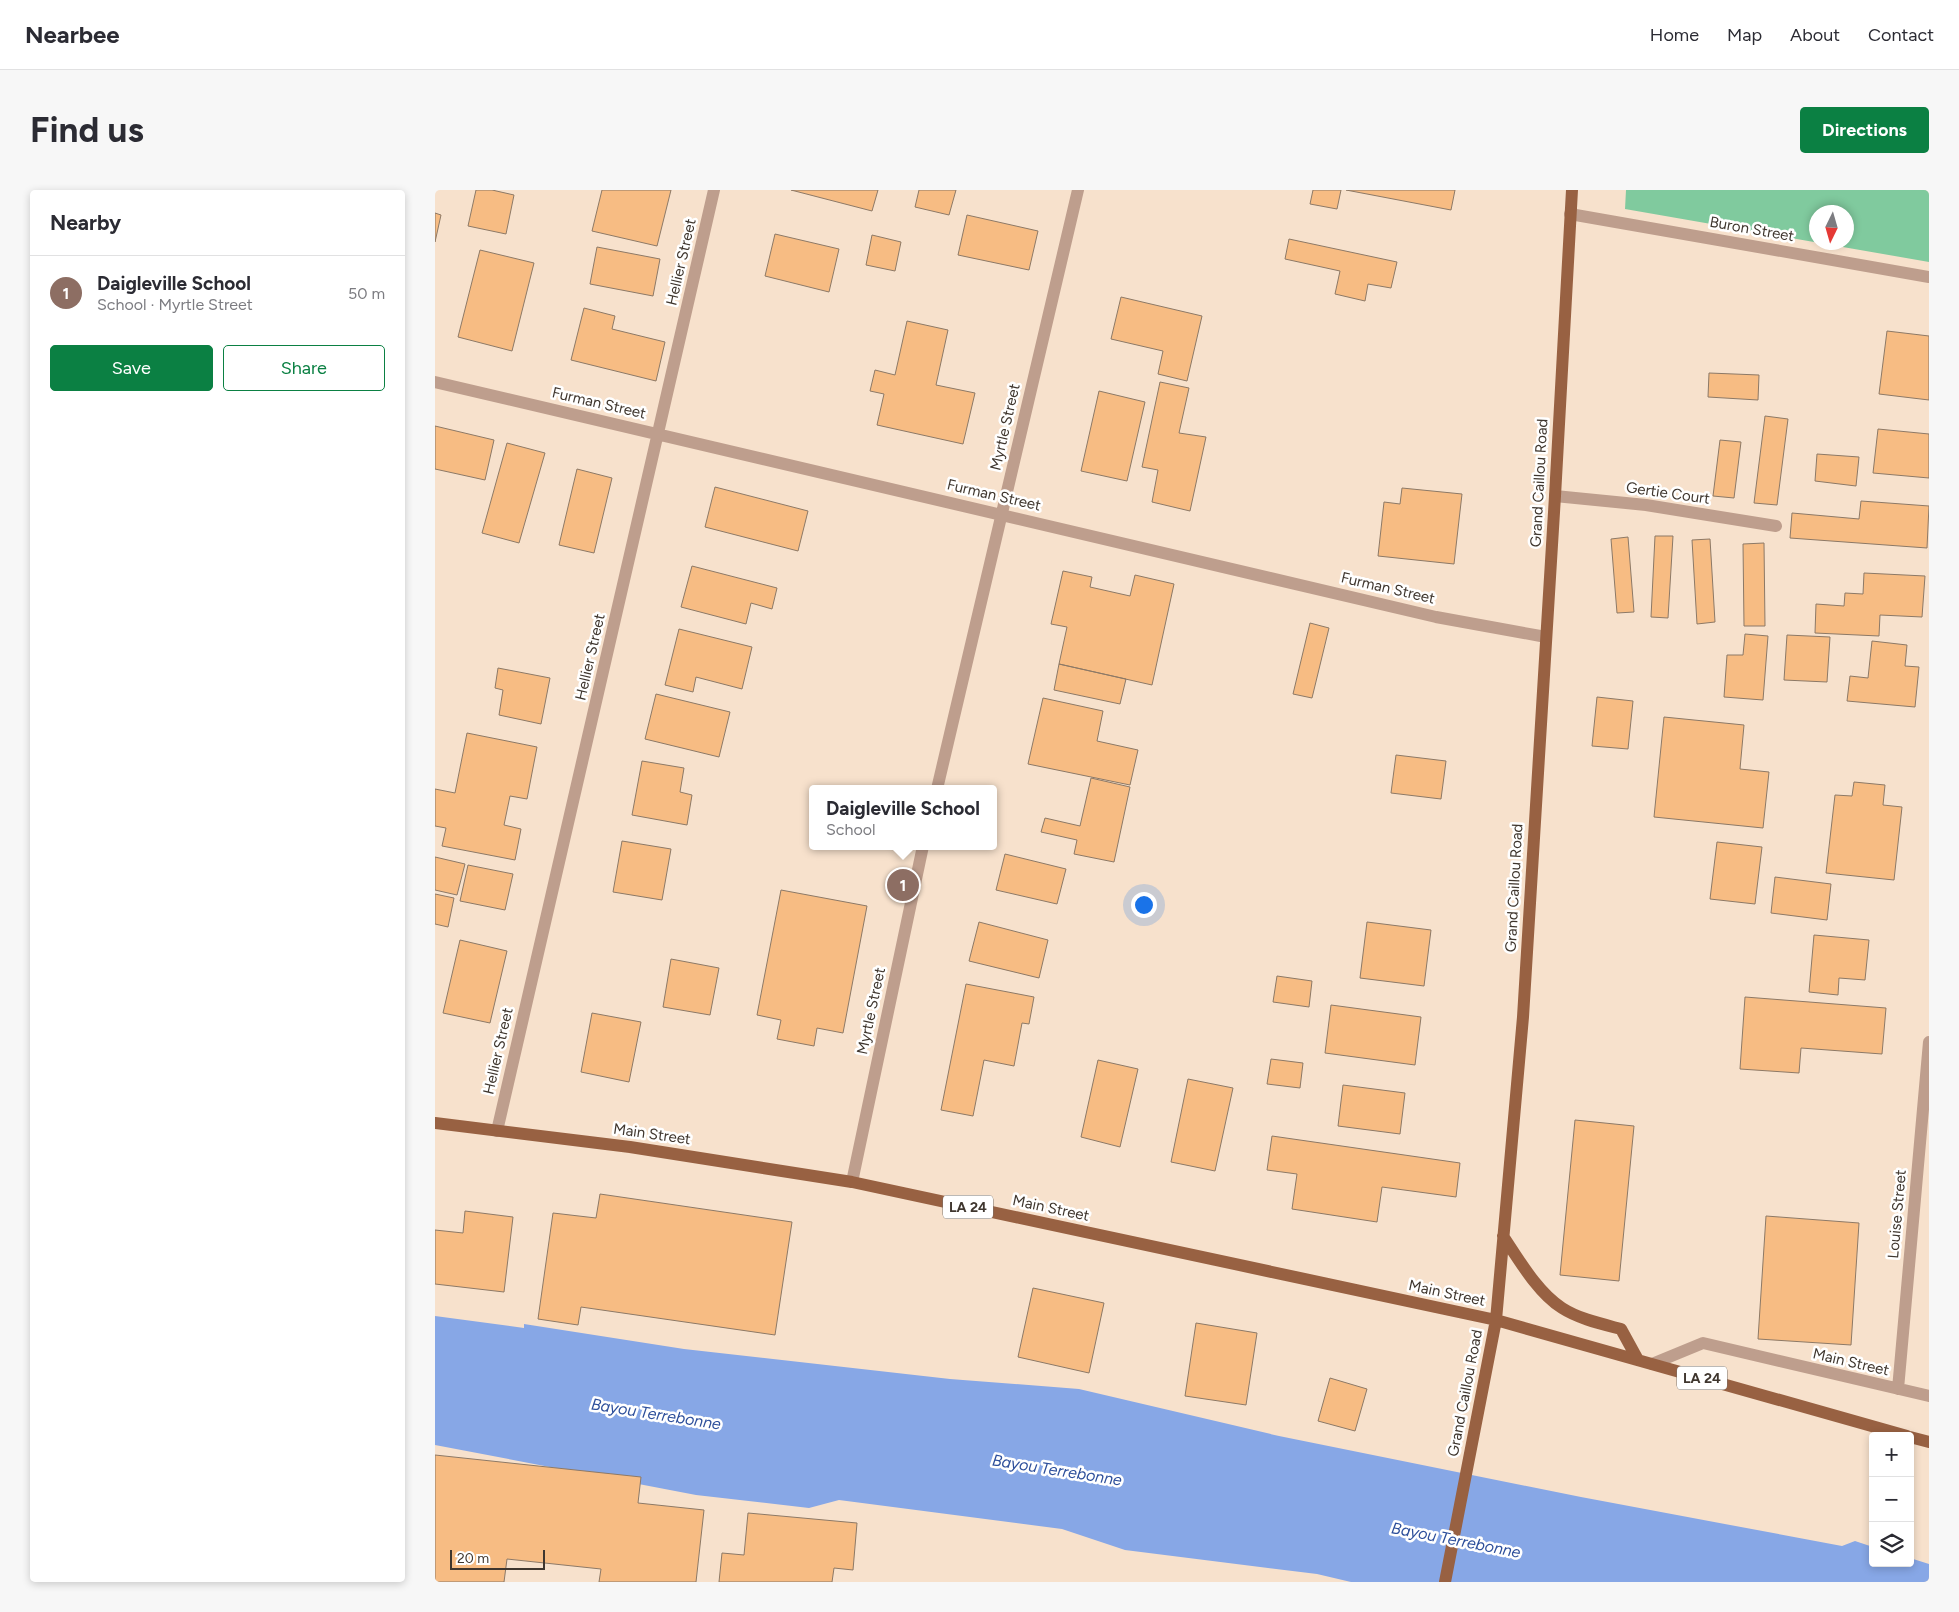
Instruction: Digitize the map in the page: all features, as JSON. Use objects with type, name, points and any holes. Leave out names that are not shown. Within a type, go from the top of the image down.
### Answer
[{"type":"main road","name":"Grand Caillou Road","points":[[1445,1582],[1496,1320],[1523,1017],[1572,190]]},
{"type":"main road","name":"Main Street","points":[[435,1123],[630,1147],[852,1182],[1496,1320],[1895,1432]]},
{"type":"main road","points":[[1503,1236],[1536,1284],[1562,1308],[1587,1319],[1621,1329],[1638,1360]]},
{"type":"main road","name":"Main Street","points":[[1914,1438],[1929,1442]]},
{"type":"street","name":"Hellier Street","points":[[497,1131],[714,190]]},
{"type":"street","name":"Myrtle Street","points":[[938,785],[1078,190]]},
{"type":"street","name":"Buron Street","points":[[1570,214],[1929,277]]},
{"type":"street","name":"Furman Street","points":[[435,382],[1436,616],[1546,637]]},
{"type":"street","name":"Gertie Court","points":[[1555,496],[1646,505],[1776,526]]},
{"type":"street","name":"Myrtle Street","points":[[852,1182],[922,850]]},
{"type":"street","name":"Louise Street","points":[[1898,1389],[1929,1042]]},
{"type":"street","name":"Main Street","points":[[1652,1364],[1703,1343],[1929,1396]]},
{"type":"green space","points":[[1626,190],[1929,190],[1929,262],[1854,249],[1854,205],[1809,205],[1809,241],[1625,209]]},
{"type":"water","name":"Bayou Terrebonne","points":[[435,1316],[524,1328],[524,1324],[684,1349],[950,1379],[1079,1389],[1279,1436],[1581,1497],[1842,1546],[1855,1541],[1869,1546],[1869,1567],[1914,1567],[1914,1559],[1929,1564],[1929,1582],[1351,1582],[1317,1574],[1125,1550],[1062,1529],[839,1500],[809,1508],[696,1495],[435,1445]]},
{"type":"building","points":[[476,190],[492,190],[514,195],[506,234],[468,226]]},
{"type":"building","points":[[602,190],[671,190],[657,246],[592,231]]},
{"type":"building","points":[[791,190],[878,190],[872,211]]},
{"type":"building","points":[[919,190],[956,190],[949,215],[915,207]]},
{"type":"building","points":[[1313,190],[1341,190],[1337,209],[1310,204]]},
{"type":"building","points":[[1346,190],[1455,190],[1451,210]]},
{"type":"building","points":[[435,213],[441,215],[435,242]]},
{"type":"building","points":[[967,215],[1038,231],[1029,270],[958,255]]},
{"type":"building","points":[[775,234],[839,249],[829,292],[765,276]]},
{"type":"building","points":[[872,235],[901,242],[895,271],[866,265]]},
{"type":"building","points":[[1289,239],[1397,262],[1391,288],[1368,284],[1365,301],[1335,294],[1340,271],[1285,259]]},
{"type":"building","points":[[597,247],[660,259],[653,296],[590,284]]},
{"type":"building","points":[[480,250],[534,263],[512,351],[458,337]]},
{"type":"building","points":[[1121,297],[1202,316],[1187,381],[1158,374],[1163,351],[1111,339]]},
{"type":"building","points":[[584,308],[615,316],[612,329],[665,342],[656,381],[571,360]]},
{"type":"building","points":[[907,321],[948,330],[936,385],[975,393],[963,444],[877,425],[884,394],[870,391],[875,370],[895,375]]},
{"type":"building","points":[[1887,331],[1929,336],[1929,400],[1879,394]]},
{"type":"building","points":[[1709,373],[1759,375],[1758,400],[1708,397]]},
{"type":"building","points":[[1160,382],[1189,388],[1179,433],[1206,437],[1190,511],[1152,502],[1158,470],[1142,467]]},
{"type":"building","points":[[1099,391],[1145,402],[1127,481],[1081,471]]},
{"type":"building","points":[[1765,416],[1788,419],[1777,505],[1754,503]]},
{"type":"building","points":[[435,426],[494,440],[485,480],[435,469]]},
{"type":"building","points":[[1878,429],[1929,434],[1929,478],[1873,473]]},
{"type":"building","points":[[1720,440],[1741,442],[1734,498],[1713,496]]},
{"type":"building","points":[[507,443],[545,453],[519,543],[482,533]]},
{"type":"building","points":[[1817,454],[1859,457],[1856,486],[1815,481]]},
{"type":"building","points":[[577,469],[612,478],[594,553],[559,545]]},
{"type":"building","points":[[715,487],[808,511],[798,551],[705,527]]},
{"type":"building","points":[[1402,488],[1462,494],[1454,564],[1378,556],[1384,502],[1400,504]]},
{"type":"building","points":[[1861,501],[1929,506],[1927,548],[1790,538],[1792,513],[1859,519]]},
{"type":"building","points":[[1655,536],[1673,536],[1668,618],[1651,617]]},
{"type":"building","points":[[1628,537],[1634,612],[1617,613],[1611,539]]},
{"type":"building","points":[[1710,539],[1715,622],[1697,624],[1692,540]]},
{"type":"building","points":[[1764,543],[1765,626],[1744,626],[1743,544]]},
{"type":"building","points":[[692,566],[777,588],[772,609],[751,603],[746,624],[681,607]]},
{"type":"building","points":[[1063,571],[1092,577],[1090,587],[1130,596],[1135,575],[1174,584],[1152,685],[1059,664],[1067,627],[1051,624]]},
{"type":"building","points":[[1864,573],[1925,576],[1922,617],[1880,615],[1879,636],[1815,633],[1816,604],[1844,606],[1845,593],[1863,594]]},
{"type":"building","points":[[1310,623],[1329,628],[1312,698],[1293,694]]},
{"type":"building","points":[[679,629],[752,647],[742,689],[696,677],[693,692],[665,685]]},
{"type":"building","points":[[1745,634],[1768,636],[1763,700],[1724,697],[1727,655],[1743,655]]},
{"type":"building","points":[[1787,635],[1830,637],[1827,682],[1784,680]]},
{"type":"building","points":[[1872,641],[1907,645],[1905,666],[1919,667],[1915,707],[1847,701],[1850,676],[1868,678]]},
{"type":"building","points":[[1059,664],[1126,679],[1120,704],[1054,690]]},
{"type":"building","points":[[498,668],[550,678],[541,724],[499,715],[503,690],[495,688]]},
{"type":"building","points":[[656,694],[730,712],[719,757],[645,739]]},
{"type":"building","points":[[1597,697],[1633,701],[1628,749],[1592,746]]},
{"type":"building","points":[[1043,698],[1103,711],[1097,741],[1138,750],[1130,785],[1028,764]]},
{"type":"building","points":[[1664,717],[1744,725],[1740,769],[1769,772],[1763,828],[1654,817]]},
{"type":"building","points":[[467,733],[537,747],[527,799],[510,796],[504,825],[521,829],[515,860],[442,846],[446,828],[435,826],[435,789],[455,793]]},
{"type":"building","points":[[1396,755],[1446,761],[1441,799],[1391,793]]},
{"type":"building","points":[[642,761],[684,768],[680,792],[692,795],[687,825],[632,815]]},
{"type":"building","points":[[1091,778],[1130,787],[1114,862],[1074,854],[1077,840],[1041,832],[1045,818],[1080,826]]},
{"type":"building","points":[[1854,782],[1885,785],[1883,805],[1902,807],[1894,880],[1826,873],[1835,795],[1852,796]]},
{"type":"building","points":[[622,841],[671,849],[662,900],[613,892]]},
{"type":"building","points":[[1717,842],[1762,847],[1755,904],[1710,899]]},
{"type":"building","points":[[1005,854],[1066,869],[1057,904],[996,890]]},
{"type":"building","points":[[435,857],[465,864],[457,895],[435,890]]},
{"type":"building","points":[[468,865],[513,874],[505,910],[460,901]]},
{"type":"building","points":[[1775,877],[1831,884],[1827,920],[1771,913]]},
{"type":"building","points":[[781,890],[867,906],[843,1033],[817,1028],[814,1046],[777,1039],[781,1020],[757,1015]]},
{"type":"building","points":[[435,894],[454,898],[448,927],[435,924]]},
{"type":"building","points":[[979,922],[1048,940],[1039,978],[969,961]]},
{"type":"building","points":[[1367,922],[1431,930],[1424,986],[1360,978]]},
{"type":"building","points":[[1814,935],[1869,940],[1865,980],[1839,978],[1838,995],[1809,992]]},
{"type":"building","points":[[460,940],[507,951],[490,1023],[443,1013]]},
{"type":"building","points":[[671,959],[719,968],[710,1015],[663,1007]]},
{"type":"building","points":[[1277,976],[1312,981],[1309,1007],[1273,1002]]},
{"type":"building","points":[[966,984],[1034,997],[1029,1024],[1022,1023],[1014,1066],[984,1060],[973,1116],[941,1110]]},
{"type":"building","points":[[1745,997],[1886,1008],[1882,1054],[1801,1048],[1799,1073],[1740,1069]]},
{"type":"building","points":[[1331,1005],[1421,1017],[1415,1065],[1325,1053]]},
{"type":"building","points":[[592,1013],[641,1022],[629,1082],[581,1072]]},
{"type":"building","points":[[1271,1059],[1303,1063],[1300,1088],[1267,1084]]},
{"type":"building","points":[[1098,1060],[1138,1069],[1120,1147],[1081,1137]]},
{"type":"building","points":[[1188,1079],[1233,1088],[1215,1171],[1171,1162]]},
{"type":"building","points":[[1343,1085],[1405,1093],[1400,1134],[1338,1126]]},
{"type":"building","points":[[1575,1120],[1634,1126],[1619,1281],[1560,1275]]},
{"type":"building","points":[[1272,1136],[1460,1163],[1456,1197],[1382,1187],[1377,1222],[1292,1209],[1297,1174],[1267,1170]]},
{"type":"building","points":[[600,1194],[792,1222],[775,1335],[581,1307],[578,1325],[538,1319],[553,1213],[596,1218]]},
{"type":"building","points":[[465,1211],[513,1217],[504,1292],[435,1284],[435,1230],[463,1233]]},
{"type":"building","points":[[1766,1216],[1859,1223],[1851,1345],[1758,1339]]},
{"type":"building","points":[[1033,1288],[1104,1303],[1089,1373],[1018,1357]]},
{"type":"building","points":[[1196,1323],[1257,1333],[1246,1405],[1185,1396]]},
{"type":"building","points":[[1330,1378],[1367,1389],[1355,1431],[1318,1421]]},
{"type":"building","points":[[435,1455],[641,1477],[638,1503],[704,1510],[696,1582],[599,1582],[601,1569],[507,1559],[504,1582],[435,1582]]},
{"type":"building","points":[[748,1513],[857,1523],[853,1570],[834,1568],[832,1582],[719,1582],[722,1553],[744,1555]]},
{"type":"place","name":"Daigleville School","points":[[903,885]]}]
